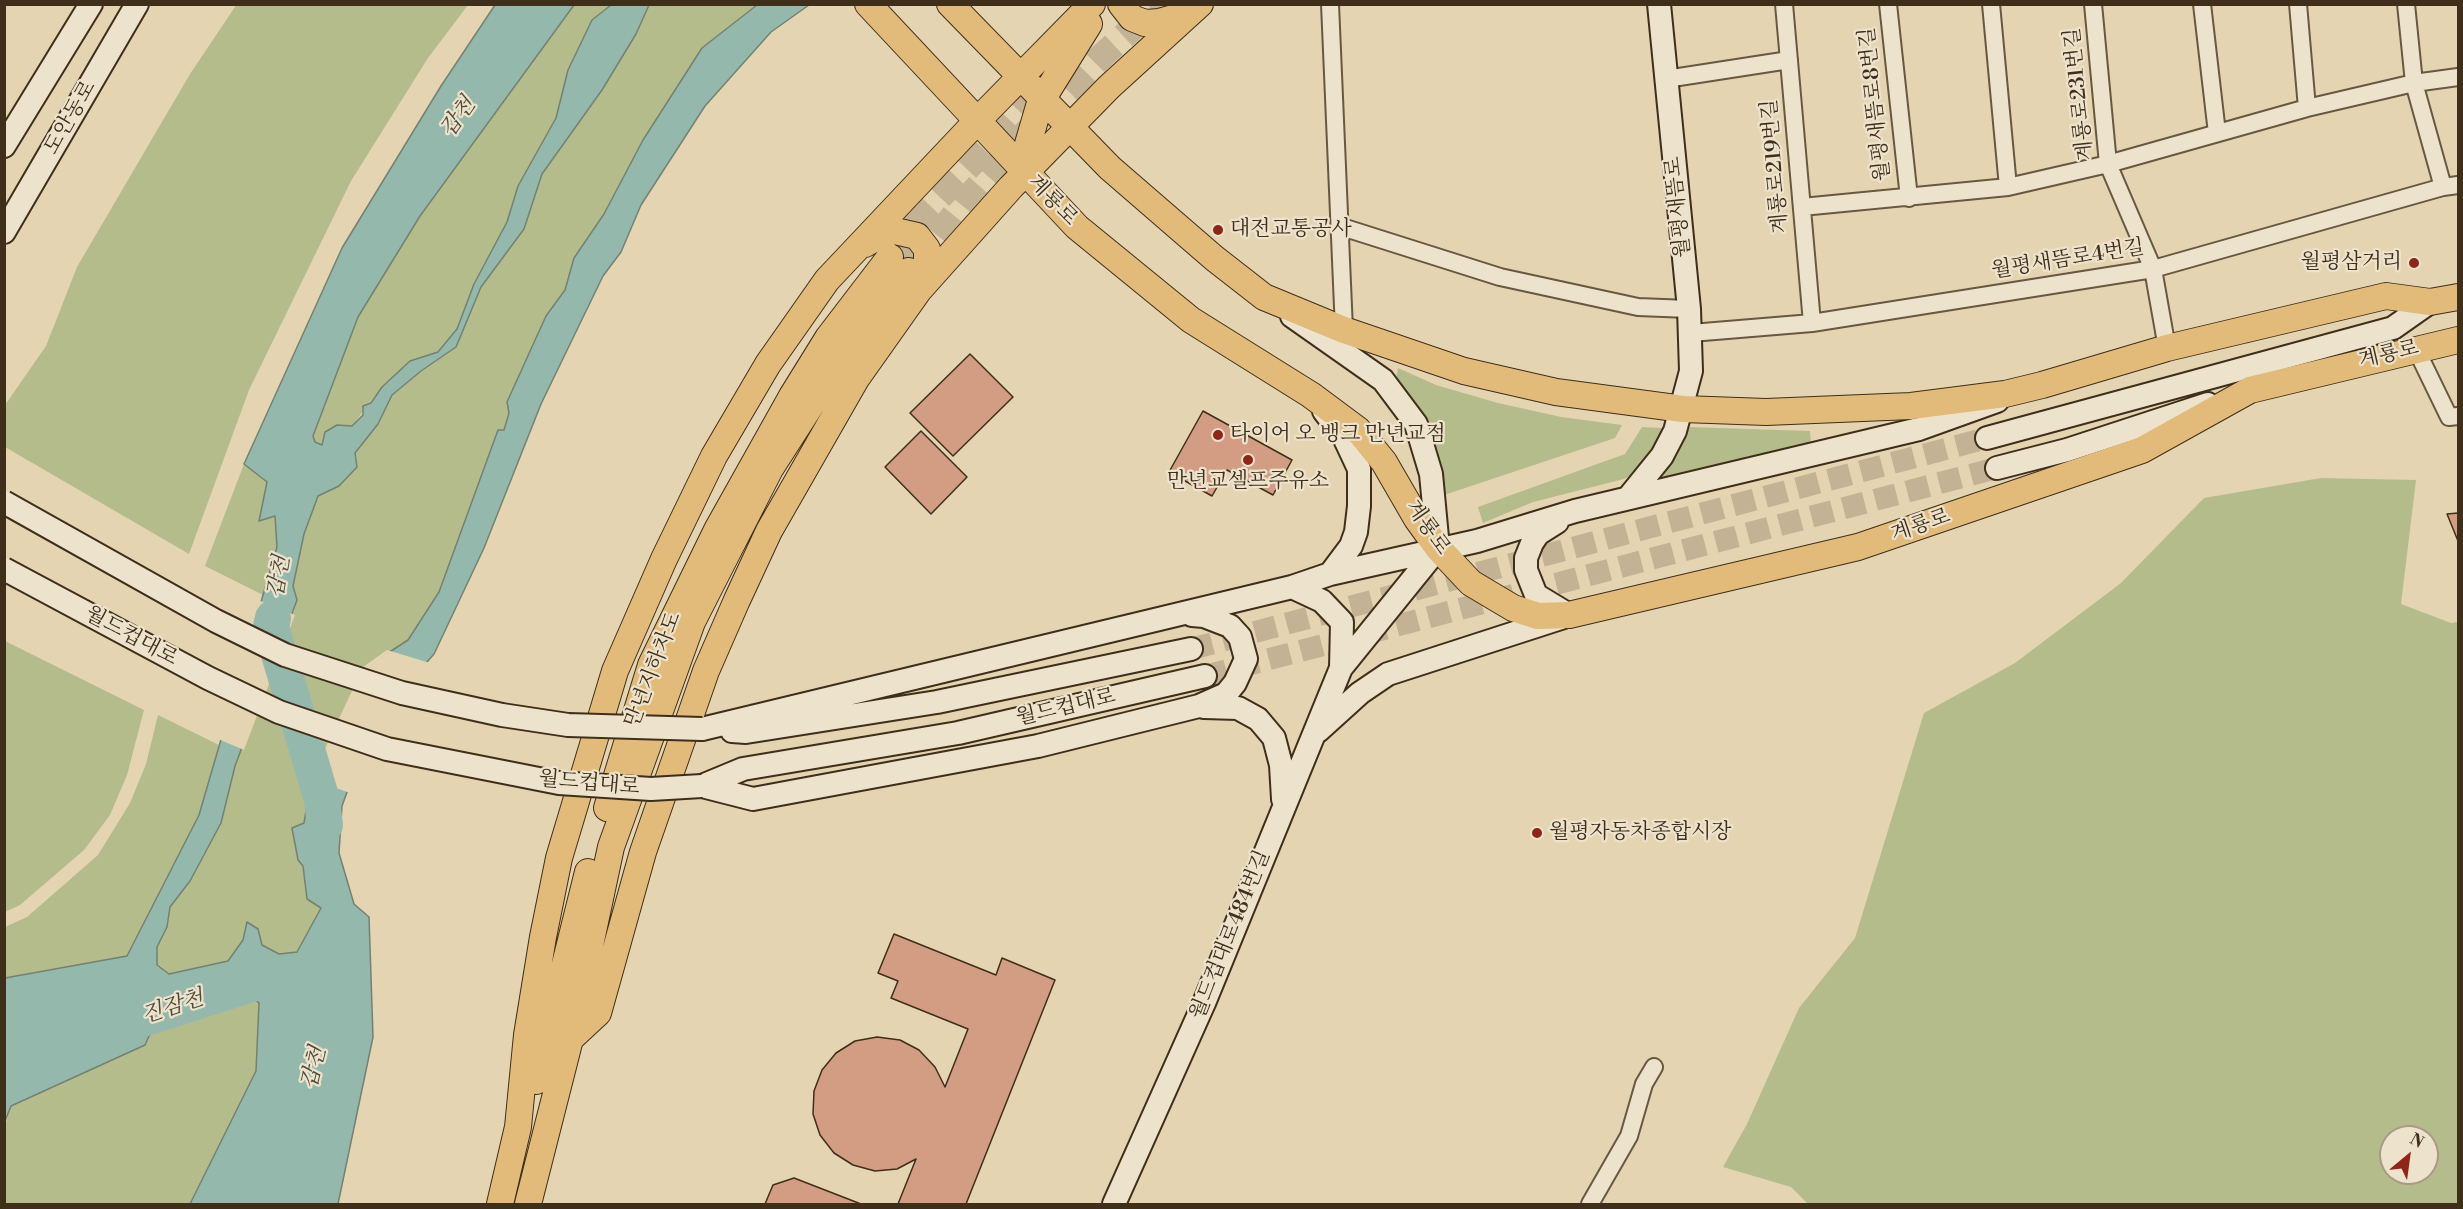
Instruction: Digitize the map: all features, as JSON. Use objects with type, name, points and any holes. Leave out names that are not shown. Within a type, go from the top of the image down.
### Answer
[{"type":"main road","name":"계룡로","points":[[868,4],[954,93],[1077,227],[1191,320],[1311,395],[1358,430],[1384,462],[1417,519],[1438,548],[1471,583],[1513,608],[1538,616],[1858,548],[2142,450],[2250,390],[2458,340]]},
{"type":"main road","points":[[950,4],[1127,183],[1214,258],[1264,297],[1344,330],[1464,371],[1556,392],[1683,409],[1766,412],[1911,406],[2005,393],[2042,385],[2168,348],[2386,296],[2430,302],[2458,297]]},
{"type":"main road","points":[[500,1204],[518,1127],[527,1035],[543,937],[560,858],[615,671],[664,559],[714,456],[768,364],[827,280],[978,120],[1092,4]]},
{"type":"main road","points":[[1025,173],[1028,144],[1040,103],[1102,4]]},
{"type":"main road","points":[[1121,4],[1132,18],[1145,23],[1159,22],[1193,10]]},
{"type":"main road","points":[[906,272],[1025,173],[1069,126],[1193,10]]},
{"type":"main road","points":[[855,251],[880,235],[895,231],[917,236],[927,249],[927,267],[906,272]]},
{"type":"main road","name":"만년지하차도","points":[[528,1204],[570,1039],[610,847],[692,622],[770,469],[838,363],[906,272]]},
{"type":"main road","name":"만년지하차도","points":[[518,1127],[535,1085],[595,844],[651,665],[673,615],[759,450],[828,338],[906,272]]},
{"type":"street","name":"도안동로","points":[[4,146],[91,4]]},
{"type":"street","name":"도안동로","points":[[4,232],[137,4]]},
{"type":"street","points":[[1330,4],[1342,227],[1344,330]]},
{"type":"street","name":"월평새뜸로","points":[[1628,498],[1662,456],[1683,409],[1691,371],[1689,309],[1659,4]]},
{"type":"street","name":"계룡로219번길","points":[[1784,4],[1812,323]]},
{"type":"street","name":"월평새뜸로8번길","points":[[1888,4],[1909,198]]},
{"type":"street","points":[[1992,4],[2008,187]]},
{"type":"street","name":"계룡로231번길","points":[[2093,4],[2108,164],[2153,269],[2168,348]]},
{"type":"street","points":[[2202,4],[2217,133]]},
{"type":"street","points":[[2298,4],[2307,108]]},
{"type":"street","name":"월평새뜸로4번길","points":[[1691,333],[1812,323],[2153,269],[2451,186],[2414,83],[2406,4]]},
{"type":"street","points":[[1666,79],[1789,60]]},
{"type":"street","name":"월평새뜸로8번길","points":[[1802,207],[2008,187],[2108,164],[2307,108],[2414,83],[2458,77]]},
{"type":"street","points":[[1342,227],[1500,277],[1638,308],[1689,309]]},
{"type":"street","points":[[1264,297],[1383,380],[1416,424],[1431,474],[1438,548],[1341,668]]},
{"type":"street","points":[[1987,438],[2393,328],[2430,302]]},
{"type":"street","points":[[2416,349],[2449,417],[2458,416]]},
{"type":"street","points":[[702,729],[1292,587],[1330,574],[1477,541],[1575,511],[1919,429],[2042,385]]},
{"type":"street","points":[[1997,468],[2079,446],[2250,390]]},
{"type":"street","points":[[1311,395],[1344,437],[1359,469],[1356,532],[1352,546],[1330,574]]},
{"type":"street","name":"월드컵대로","points":[[4,502],[225,626],[285,655],[402,693],[502,715],[568,725],[746,732],[937,702],[1191,649]]},
{"type":"street","points":[[1561,611],[1536,595],[1530,584],[1526,558],[1538,534],[1575,511]]},
{"type":"street","name":"월드컵대로","points":[[4,569],[208,678],[279,712],[387,749],[559,783],[651,789],[702,786],[743,770],[958,733],[1205,676]]},
{"type":"street","points":[[1292,587],[1322,601],[1342,622],[1341,668]]},
{"type":"street","points":[[1312,736],[1359,693],[1388,674],[1561,611]]},
{"type":"street","points":[[702,786],[753,800],[1038,746],[1199,706],[1226,694],[1235,682],[1246,659],[1244,648],[1230,626],[1204,616],[1181,614]]},
{"type":"street","name":"월드컵대로484번길","points":[[1119,1203],[1204,1003],[1341,668]]},
{"type":"street","points":[[1199,706],[1238,708],[1258,719],[1274,738],[1281,765],[1284,807]]},
{"type":"street","points":[[1590,1204],[1629,1136],[1644,1084],[1654,1067]]},
{"type":"green space","points":[[237,4],[468,5],[428,58],[351,181],[249,390],[189,554],[5,447],[5,405],[46,346],[77,267],[190,74]]},
{"type":"green space","points":[[574,5],[611,5],[592,20],[568,70],[556,118],[518,186],[507,222],[474,284],[457,329],[438,352],[410,361],[382,387],[352,426],[337,425],[325,432],[322,445],[315,442],[313,437],[358,317],[420,216]]},
{"type":"green space","points":[[649,5],[757,5],[702,48],[604,214],[574,258],[565,290],[546,316],[507,402],[509,413],[504,430],[498,430],[439,592],[408,640],[365,668],[308,807],[304,823],[303,866],[307,899],[321,908],[297,952],[279,954],[262,945],[258,929],[247,923],[243,940],[228,961],[169,974],[157,965],[157,947],[167,927],[170,907],[190,881],[221,823],[235,766],[297,600],[293,587],[304,534],[318,496],[338,486],[357,467],[355,453],[378,424],[392,395],[456,347],[481,287],[524,229],[542,174],[602,90],[636,34]]},
{"type":"green space","points":[[1398,368],[1436,385],[1498,403],[1561,417],[1622,425],[1615,438],[1441,496],[1424,416],[1396,379]]},
{"type":"green space","points":[[1642,427],[1661,428],[1666,434],[1636,473],[1624,479],[1533,502],[1483,523],[1478,507],[1625,454]]},
{"type":"green space","points":[[1688,427],[1810,431],[1811,443],[1667,479],[1658,473],[1681,431]]},
{"type":"green space","points":[[244,464],[267,482],[259,521],[275,516],[277,547],[263,595],[205,566]]},
{"type":"green space","points":[[2321,478],[2416,480],[2401,604],[2451,623],[2458,622],[2458,1204],[1808,1204],[1791,1187],[1723,1167],[1747,1124],[1799,1008],[1855,938],[1924,713],[2015,663],[2121,583],[2204,498]]},
{"type":"green space","points":[[5,641],[144,710],[127,775],[110,815],[84,850],[20,905],[5,912]]},
{"type":"green space","points":[[158,715],[219,745],[199,815],[127,956],[5,978],[5,927],[27,917],[98,855],[130,803],[146,764]]},
{"type":"green space","points":[[248,993],[259,1003],[256,1071],[190,1204],[5,1204],[5,1127],[10,1107],[145,1045],[166,996]]},
{"type":"water","points":[[495,5],[574,5],[420,216],[358,317],[313,436],[315,442],[322,445],[325,432],[337,425],[352,426],[363,415],[363,406],[371,403],[382,387],[410,361],[438,352],[457,329],[474,284],[507,222],[518,186],[556,118],[568,70],[592,20],[611,5],[649,5],[636,34],[602,90],[542,174],[524,229],[481,287],[456,347],[392,395],[378,424],[355,453],[357,467],[339,486],[318,496],[304,534],[293,586],[297,600],[235,766],[221,823],[190,881],[170,907],[167,927],[157,947],[157,965],[169,974],[228,961],[243,940],[247,922],[258,929],[262,945],[279,954],[297,952],[321,908],[307,899],[303,866],[298,860],[292,828],[304,823],[310,788],[365,668],[408,640],[439,592],[498,430],[504,430],[509,413],[507,402],[546,316],[565,290],[574,258],[604,214],[643,140],[702,48],[757,5],[809,5],[771,32],[705,106],[641,205],[621,252],[603,276],[541,404],[484,548],[434,654],[371,726],[342,806],[339,853],[354,904],[369,917],[373,1037],[338,1204],[190,1204],[256,1071],[259,1003],[248,993],[167,996],[145,1045],[11,1106],[5,1121],[5,978],[127,956],[199,815],[277,547],[275,516],[259,521],[267,482],[244,464],[342,248],[441,86]]},
{"type":"pier","points":[[258,600],[295,615],[244,750],[218,739]]},
{"type":"pier","points":[[387,650],[430,663],[373,727],[350,793],[311,779],[363,667]]},
{"type":"building","points":[[970,354],[1013,397],[953,456],[910,413]]},
{"type":"building","name":"타이어 오 뱅크 만년교점","points":[[1203,411],[1292,460],[1273,495],[1227,470],[1212,496],[1169,472]]},
{"type":"building","points":[[921,431],[967,477],[931,514],[885,467]]},
{"type":"building","points":[[2458,513],[2458,541],[2447,514]]},
{"type":"building","points":[[894,934],[996,975],[1002,958],[1055,980],[966,1204],[898,1204],[916,1159],[897,1169],[875,1171],[853,1165],[834,1153],[820,1135],[813,1114],[814,1091],[822,1070],[836,1053],[855,1041],[877,1037],[900,1040],[919,1050],[935,1067],[945,1087],[968,1029],[891,998],[898,981],[878,973]]},
{"type":"building","points":[[794,1178],[861,1204],[765,1204],[773,1185]]},
{"type":"waterway","name":"갑천","points":[[273,618],[271,627],[322,800],[325,825]]},
{"type":"waterway","name":"진잠천","points":[[111,1029],[267,979]]},
{"type":"tunnel","points":[[913,266],[1019,140],[1103,55],[1159,4]]},
{"type":"tunnel","points":[[890,257],[921,217],[1051,80]]},
{"type":"tunnel","points":[[1191,649],[1987,438]]},
{"type":"tunnel","points":[[1205,676],[1997,468]]},
{"type":"place","name":"대전교통공사","points":[[1218,230]]},
{"type":"place","name":"월평삼거리","points":[[2414,263]]},
{"type":"place","name":"타이어 오 뱅크 만년교점","points":[[1218,435]]},
{"type":"place","name":"만년교셀프주유소","points":[[1248,460]]},
{"type":"place","name":"월평자동차종합시장","points":[[1537,833]]}]
